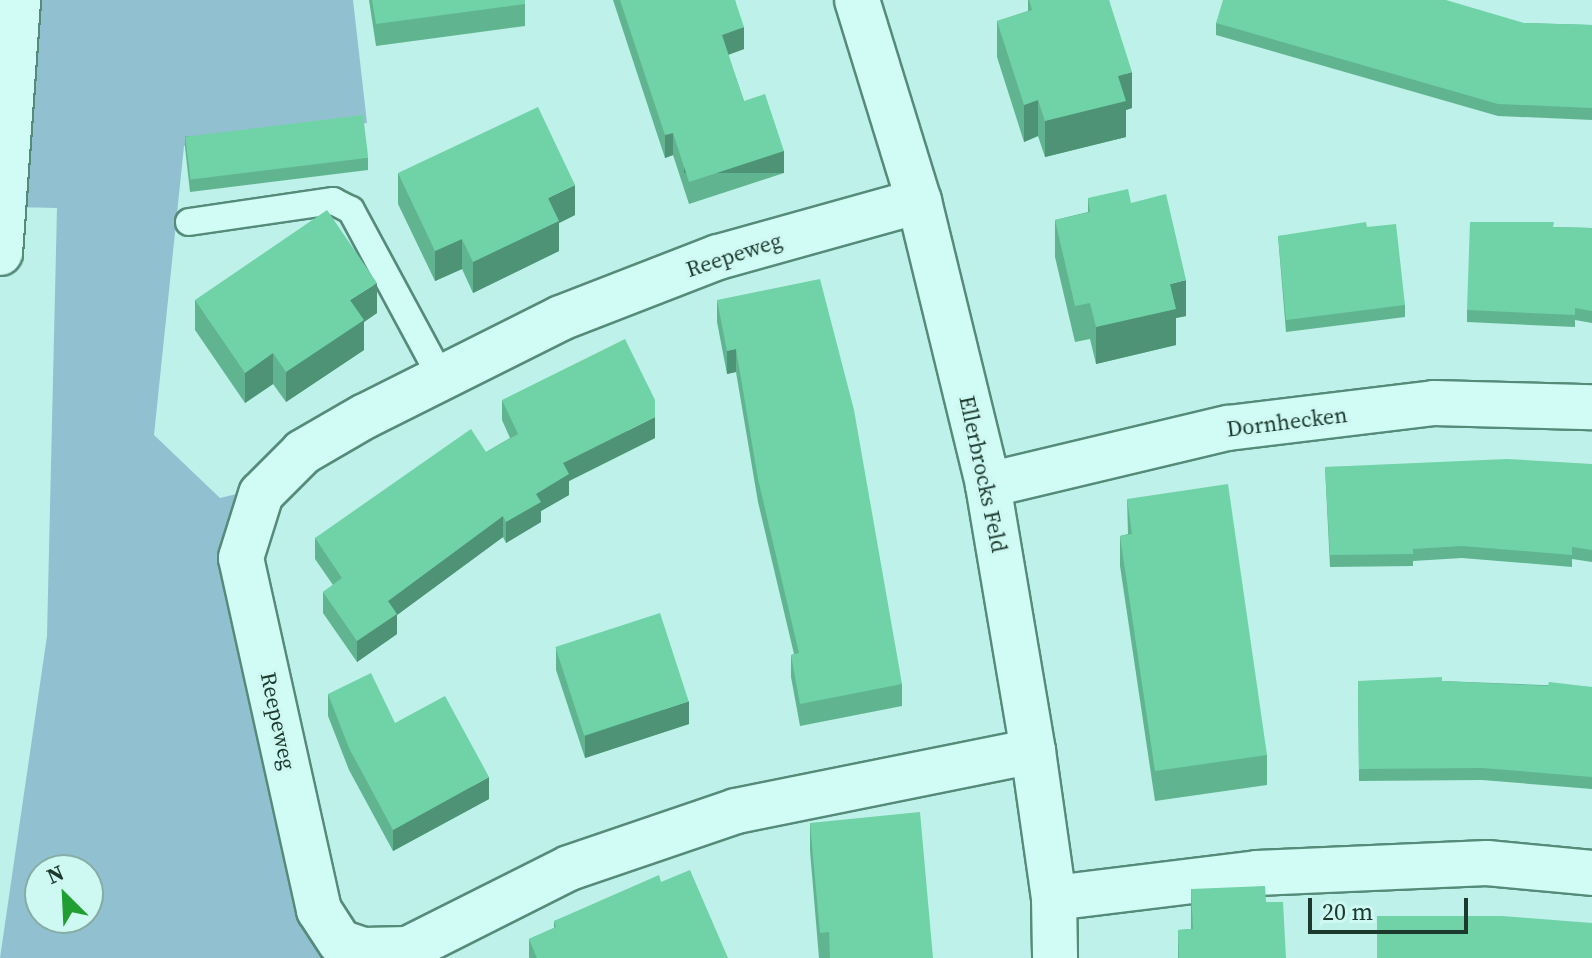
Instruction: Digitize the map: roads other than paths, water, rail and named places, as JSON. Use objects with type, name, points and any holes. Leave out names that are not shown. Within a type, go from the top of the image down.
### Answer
[{"type":"street","points":[[0,253],[18,0]]},
{"type":"street","name":"Ellerbrocks Feld","points":[[857,0],[919,201],[988,485],[1033,751],[1054,898],[1055,958]]},
{"type":"street","name":"Reepeweg","points":[[919,201],[718,257],[561,318],[441,377],[303,452],[261,494],[241,558],[319,910],[340,942],[363,950],[408,949],[569,868],[736,811],[1033,751]]},
{"type":"street","name":"Dornhecken","points":[[988,485],[1228,428],[1434,403],[1592,407]]},
{"type":"street","points":[[1054,898],[1257,873],[1487,863],[1592,873]]},
{"type":"lane","points":[[189,222],[333,201],[351,210],[441,377]]}]
